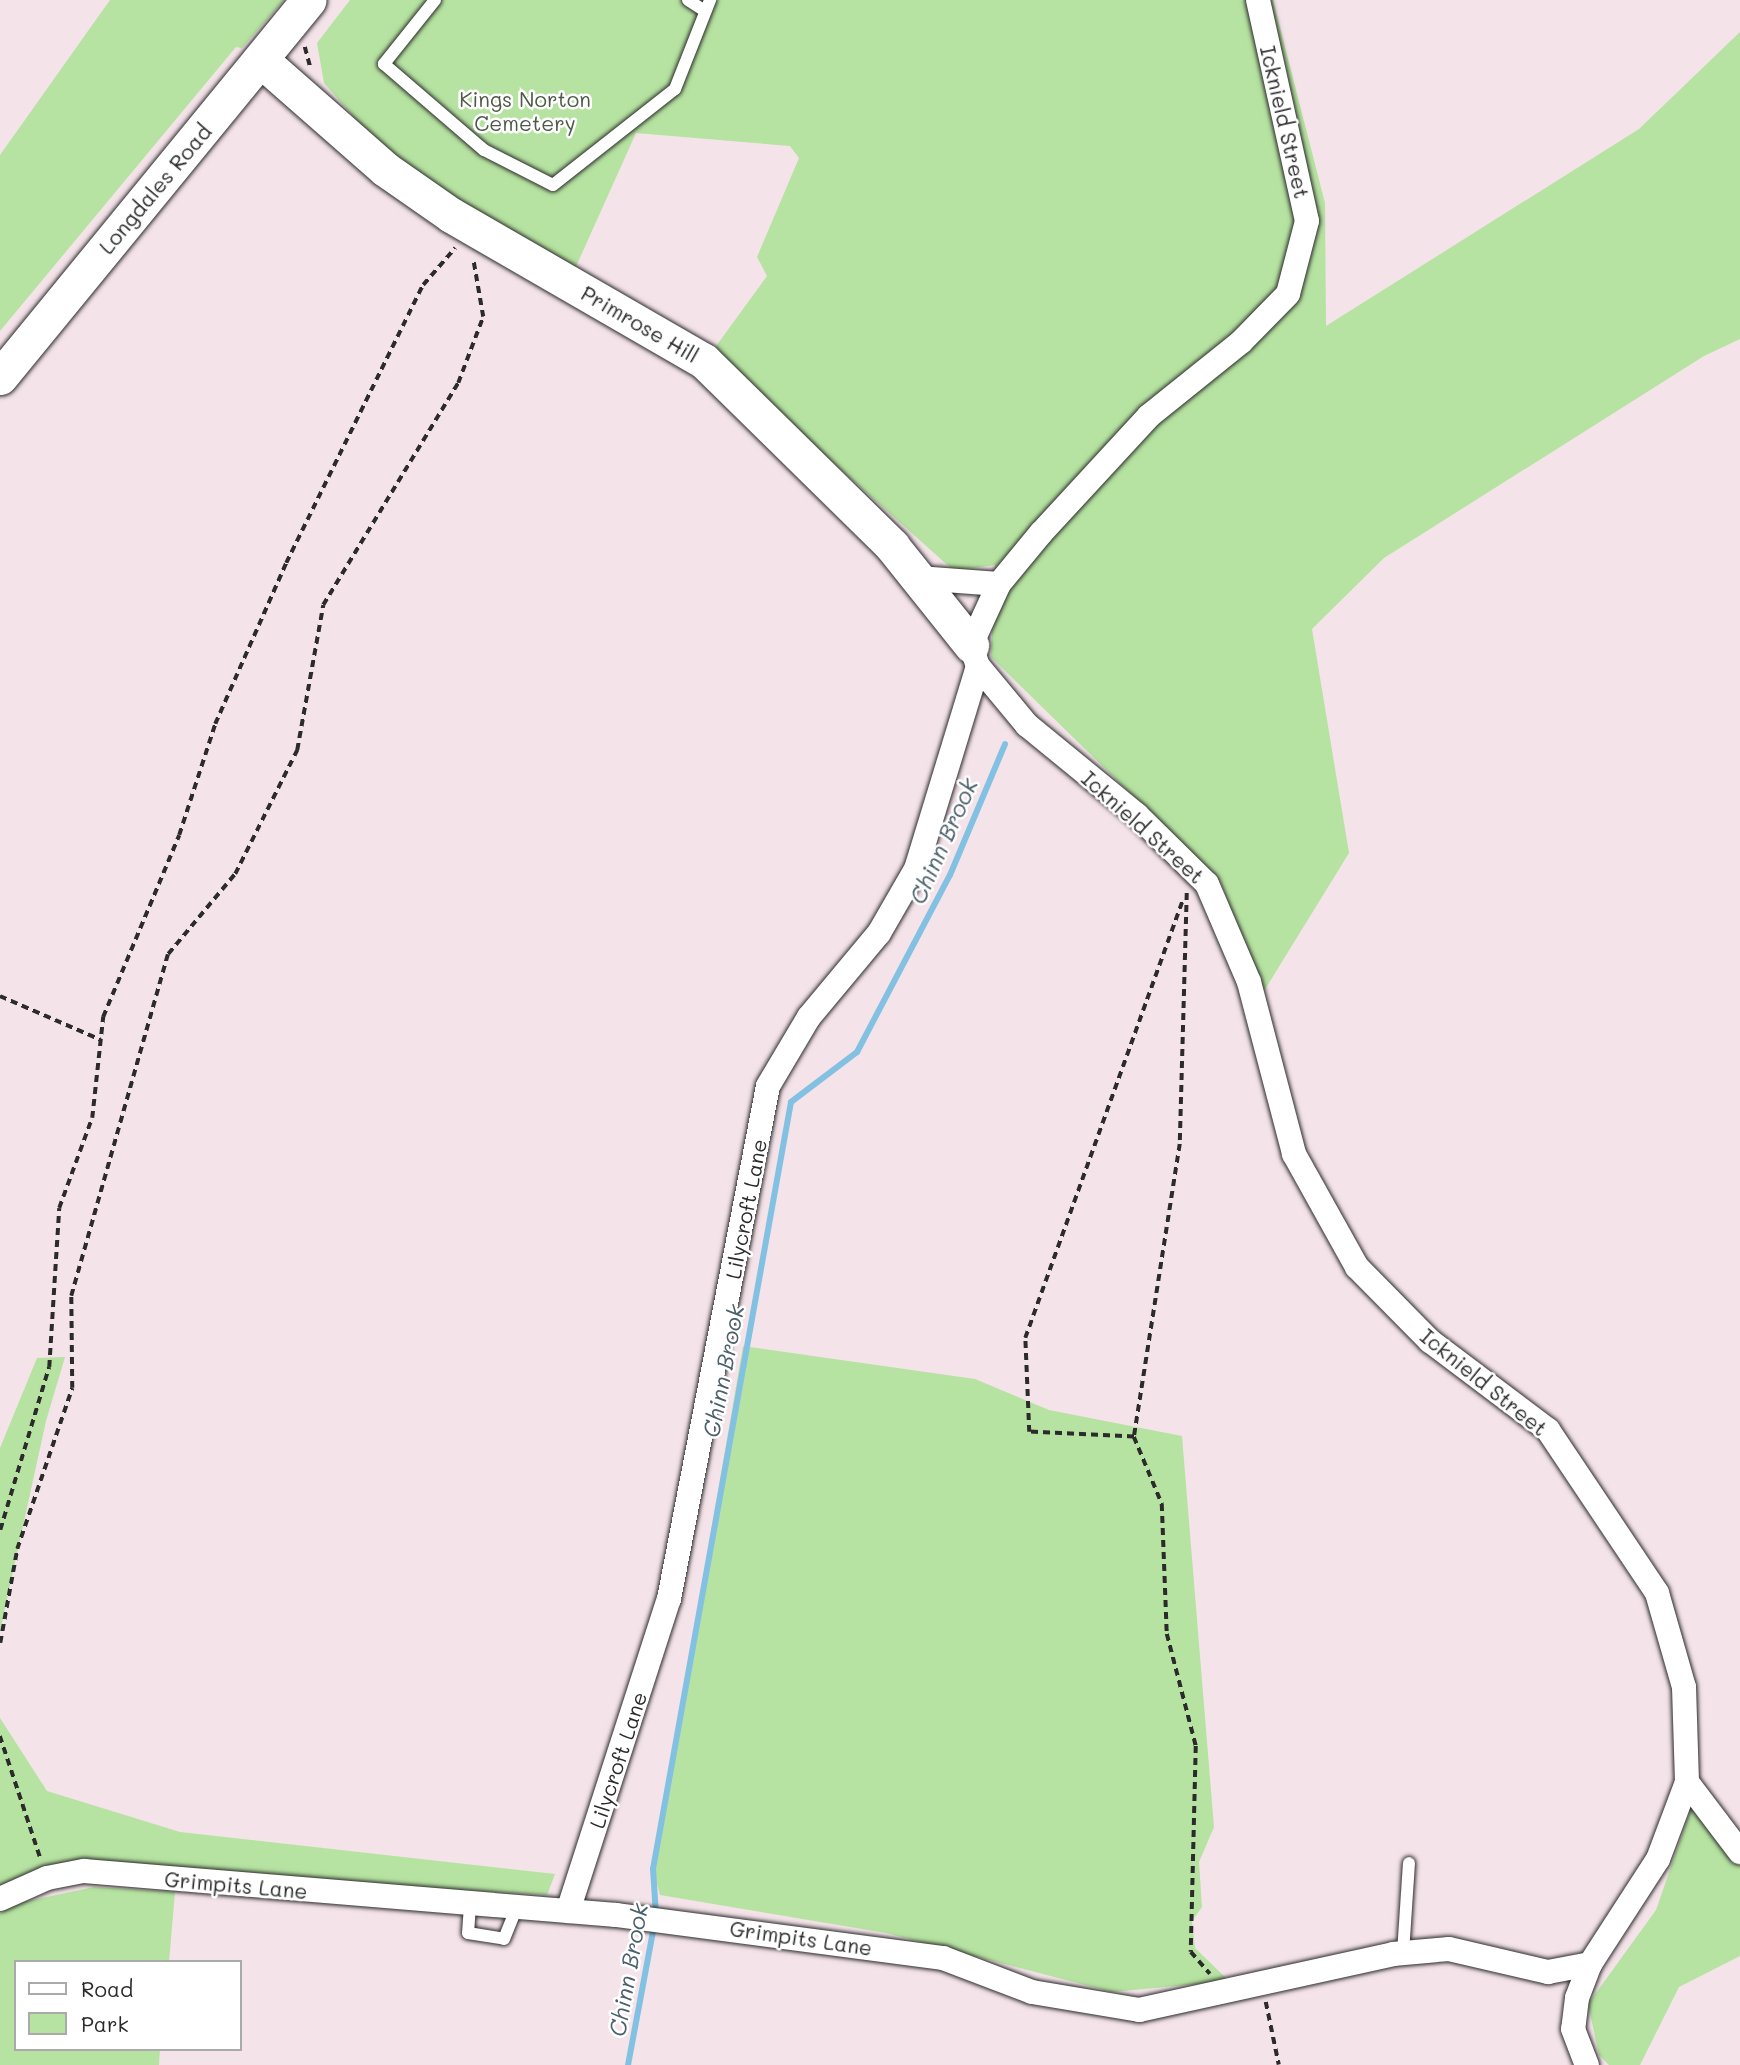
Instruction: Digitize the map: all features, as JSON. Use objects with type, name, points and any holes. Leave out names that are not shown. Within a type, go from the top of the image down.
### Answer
[{"type":"street","name":"Longdales Road","points":[[0,377],[309,0]]},
{"type":"street","name":"Icknield Street","points":[[1258,0],[1307,221],[1288,294],[1241,342],[1149,416],[999,584],[975,655],[1027,725],[1137,815],[1207,884],[1249,982],[1294,1154],[1357,1267],[1430,1341],[1548,1430],[1657,1593],[1684,1687],[1687,1782],[1658,1859],[1590,1964],[1573,2029]]},
{"type":"street","name":"Primrose Hill","points":[[261,60],[385,169],[451,215],[704,360],[758,408],[918,578],[975,655]]},
{"type":"street","points":[[918,578],[999,584]]},
{"type":"street","name":"Lilycroft Lane","points":[[568,1911],[669,1599],[768,1086],[809,1017],[879,933],[916,869],[975,655]]},
{"type":"street","points":[[1687,1782],[1740,1852]]},
{"type":"street","name":"Grimpits Lane","points":[[0,1899],[47,1878],[84,1871],[516,1909],[568,1911],[943,1958],[1032,1992],[1098,2006],[1139,2010],[1227,1994],[1403,1953],[1448,1950],[1549,1972],[1590,1964]]},
{"type":"street","points":[[1549,1972],[1587,2065]]},
{"type":"lane","points":[[435,0],[384,64],[484,150],[554,185],[676,89],[706,4],[688,0]]},
{"type":"lane","points":[[1403,1953],[1409,1863]]},
{"type":"path","points":[[299,94],[311,69],[304,47],[312,36]]},
{"type":"path","points":[[0,1530],[49,1367],[59,1208],[92,1118],[103,1017],[179,835],[215,724],[286,563],[423,285],[447,261]]},
{"type":"path","points":[[0,1643],[17,1549],[72,1388],[71,1296],[168,954],[235,874],[297,750],[323,605],[458,383],[483,317],[475,268]]},
{"type":"path","points":[[1134,1437],[1029,1432],[1025,1338],[1184,895],[1207,884]]},
{"type":"path","points":[[1184,895],[1180,1144],[1134,1437],[1162,1504],[1167,1634],[1196,1746],[1191,1952],[1227,1994]]},
{"type":"path","points":[[0,996],[101,1040]]},
{"type":"path","points":[[0,1736],[47,1878]]},
{"type":"path","points":[[1262,1986],[1279,2065]]},
{"type":"green space","points":[[110,0],[284,0],[242,48],[236,47],[0,331],[0,155]]},
{"type":"green space","name":"Kings Norton Cemetery","points":[[350,0],[1273,0],[1325,203],[1326,326],[1639,129],[1740,32],[1740,339],[1704,356],[1384,558],[1312,629],[1349,853],[1264,991],[1220,881],[991,657],[995,565],[954,571],[711,353],[767,276],[757,257],[799,158],[790,146],[636,133],[574,271],[389,157],[324,83],[317,43]]},
{"type":"green space","points":[[743,1346],[975,1379],[1049,1410],[1182,1436],[1214,1827],[1199,1862],[1202,1907],[1192,1921],[1195,1948],[1229,1981],[1112,1992],[886,1933],[660,1895],[653,1869]]},
{"type":"green space","points":[[65,1357],[46,1421],[0,1631],[0,1448],[37,1358]]},
{"type":"green space","points":[[0,1718],[47,1791],[180,1832],[555,1874],[547,1895],[150,1872],[0,1891]]},
{"type":"green space","points":[[1691,1809],[1740,1865],[1740,1956],[1679,1987],[1640,2065],[1609,2065],[1599,2055],[1588,2004],[1656,1910]]},
{"type":"green space","points":[[94,1887],[175,1892],[169,1960],[14,1960],[14,2051],[160,2051],[159,2065],[0,2065],[0,1914],[9,1905]]},
{"type":"waterway","name":"Chinn Brook","points":[[656,1915],[653,1869],[791,1102],[857,1052],[950,875],[1005,744]]},
{"type":"waterway","name":"Chinn Brook","points":[[628,2065],[654,1926]]}]
